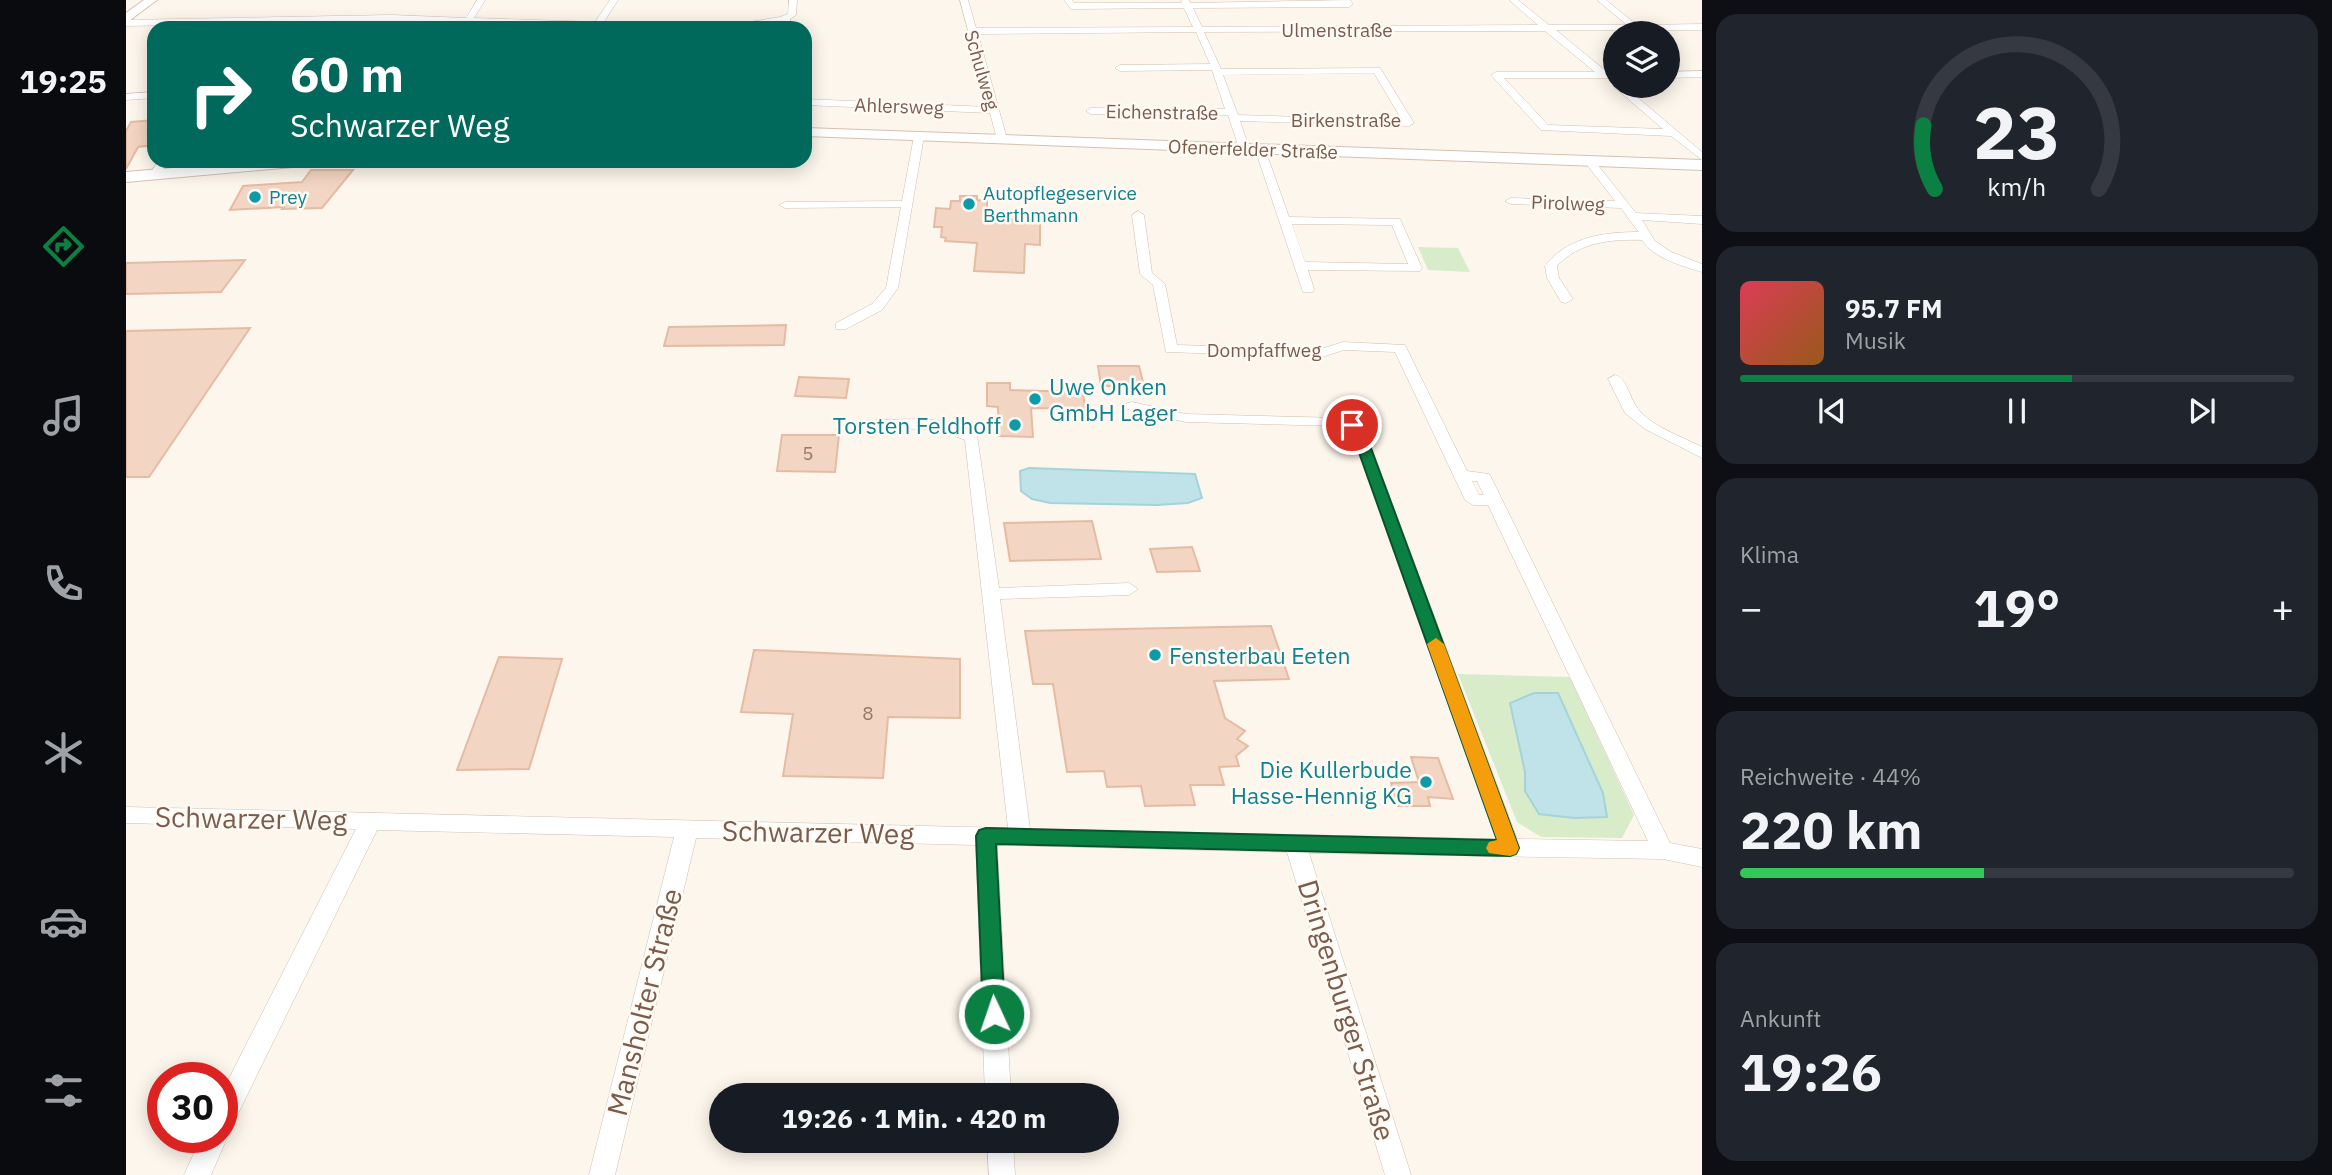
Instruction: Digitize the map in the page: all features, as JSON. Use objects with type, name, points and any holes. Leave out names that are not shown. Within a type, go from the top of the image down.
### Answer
[{"type":"street","points":[[126,21],[150,0]]},
{"type":"street","points":[[469,20],[481,0]]},
{"type":"street","points":[[600,21],[614,0]]},
{"type":"street","points":[[768,21],[792,15],[793,0]]},
{"type":"street","name":"Schulweg","points":[[964,0],[1002,139]]},
{"type":"street","points":[[1068,0],[1071,6],[1187,3],[1349,4],[1346,0]]},
{"type":"street","points":[[1513,0],[1603,70]]},
{"type":"street","points":[[1601,0],[1627,21]]},
{"type":"street","points":[[1187,3],[1234,115],[1286,220],[1308,289]]},
{"type":"street","points":[[782,19],[786,21]]},
{"type":"street","points":[[126,21],[147,21]]},
{"type":"street","points":[[457,21],[501,21]]},
{"type":"street","name":"Ulmenstraße","points":[[1680,27],[1702,27]]},
{"type":"street","name":"Ulmenstraße","points":[[972,32],[1603,28]]},
{"type":"street","points":[[1688,66],[1701,75]]},
{"type":"street","points":[[1120,68],[1217,70]]},
{"type":"street","name":"Birkenstraße","points":[[1217,70],[1377,70],[1409,123],[1234,115]]},
{"type":"street","points":[[1603,75],[1496,75],[1545,128],[1674,133]]},
{"type":"street","points":[[1680,75],[1701,75]]},
{"type":"street","points":[[126,97],[147,96]]},
{"type":"street","points":[[1632,98],[1702,157]]},
{"type":"street","name":"Ahlersweg","points":[[812,102],[993,110]]},
{"type":"street","name":"Eichenstraße","points":[[1091,111],[1234,115]]},
{"type":"street","name":"Ofenerfelder Straße","points":[[812,132],[1702,165]]},
{"type":"street","points":[[841,326],[877,307],[892,288],[919,136]]},
{"type":"street","points":[[1589,161],[1657,249],[1702,268]]},
{"type":"street","points":[[126,177],[157,168]]},
{"type":"street","name":"Pirolweg","points":[[1511,201],[1629,210],[1702,219]]},
{"type":"street","points":[[785,205],[905,204]]},
{"type":"street","name":"Dompfaffweg","points":[[1138,215],[1146,274],[1159,285],[1171,349],[1322,353],[1343,346],[1400,348],[1473,500],[1494,500],[1663,850]]},
{"type":"street","points":[[1286,220],[1396,222],[1416,268],[1300,266]]},
{"type":"street","points":[[1566,299],[1553,278],[1551,266],[1559,254],[1600,240],[1646,236]]},
{"type":"street","points":[[1615,379],[1630,410],[1660,432],[1702,453]]},
{"type":"street","points":[[1132,406],[1186,418],[1339,422],[1352,425],[1359,432],[1510,848]]},
{"type":"street","points":[[876,424],[948,426],[964,430],[971,438],[1020,837]]},
{"type":"street","points":[[990,594],[1129,589]]},
{"type":"street","name":"Schwarzer Weg","points":[[126,815],[1296,844],[1663,850],[1700,863]]},
{"type":"street","points":[[238,1087],[371,821]]},
{"type":"street","name":"Mansholter Straße","points":[[602,1175],[687,829]]},
{"type":"street","points":[[986,836],[997,1083]]},
{"type":"street","name":"Dringenburger Straße","points":[[1296,844],[1398,1175]]},
{"type":"street","points":[[197,1175],[207,1153]]},
{"type":"street","points":[[1001,1153],[1002,1175]]},
{"type":"green space","points":[[1418,247],[1458,248],[1470,272],[1428,270]]},
{"type":"green space","points":[[1458,674],[1570,677],[1634,815],[1622,838],[1541,837],[1517,822]]},
{"type":"water","points":[[1029,468],[1195,474],[1202,498],[1188,503],[1157,505],[1050,503],[1032,499],[1021,491],[1020,471]]},
{"type":"water","points":[[1534,693],[1558,693],[1603,793],[1607,817],[1574,818],[1539,814],[1525,791],[1525,772],[1510,703]]},
{"type":"building","points":[[147,121],[147,146],[138,147],[126,169],[126,131],[131,122]]},
{"type":"building","points":[[311,170],[353,170],[322,208],[230,210],[243,186],[302,182]]},
{"type":"building","points":[[960,196],[977,196],[977,200],[987,201],[987,219],[1040,220],[1040,245],[1025,244],[1024,273],[974,271],[977,243],[945,241],[946,238],[941,237],[942,227],[934,227],[936,208],[950,209],[951,201],[960,201]]},
{"type":"building","points":[[245,260],[221,292],[126,294],[126,263]]},
{"type":"building","points":[[786,325],[784,345],[664,346],[669,327]]},
{"type":"building","points":[[250,328],[149,477],[126,477],[126,331]]},
{"type":"building","points":[[1098,366],[1139,366],[1144,386],[1101,386]]},
{"type":"building","points":[[799,377],[849,379],[846,398],[795,396]]},
{"type":"building","name":"Uwe Onken GmbH Lager","points":[[987,383],[1010,383],[1010,390],[1083,392],[1085,409],[1031,408],[1033,437],[999,436],[998,407],[987,406]]},
{"type":"building","points":[[782,435],[839,435],[835,472],[777,471]]},
{"type":"building","points":[[1092,521],[1101,559],[1010,561],[1004,523]]},
{"type":"building","points":[[1192,547],[1200,571],[1157,572],[1150,549]]},
{"type":"building","points":[[1271,626],[1289,679],[1214,681],[1225,718],[1245,731],[1237,739],[1248,746],[1236,756],[1239,766],[1219,767],[1224,785],[1190,785],[1195,805],[1145,806],[1141,786],[1107,787],[1104,771],[1067,772],[1053,684],[1033,684],[1025,631]]},
{"type":"building","points":[[754,650],[960,659],[960,718],[888,717],[883,778],[783,776],[793,714],[741,712]]},
{"type":"building","points":[[499,657],[562,659],[529,769],[457,770]]},
{"type":"building","name":"Die Kullerbude Hasse-Hennig KG","points":[[1411,757],[1438,758],[1453,799],[1428,797],[1430,806],[1398,806],[1391,783],[1419,782]]},
{"type":"slow traffic","points":[[1436,644],[1510,848],[1496,848]]},
{"type":"place","name":"Prey","points":[[255,197]]},
{"type":"place","name":"Autopflegeservice Berthmann","points":[[969,204]]},
{"type":"place","name":"Uwe Onken GmbH Lager","points":[[1035,399]]},
{"type":"place","name":"Torsten Feldhoff","points":[[1015,425]]},
{"type":"place","name":"Fensterbau Eeten","points":[[1155,655]]},
{"type":"place","name":"Die Kullerbude Hasse-Hennig KG","points":[[1426,782]]},
{"type":"route","points":[[994,1014],[986,836],[1510,848],[1359,432],[1352,425]]}]
